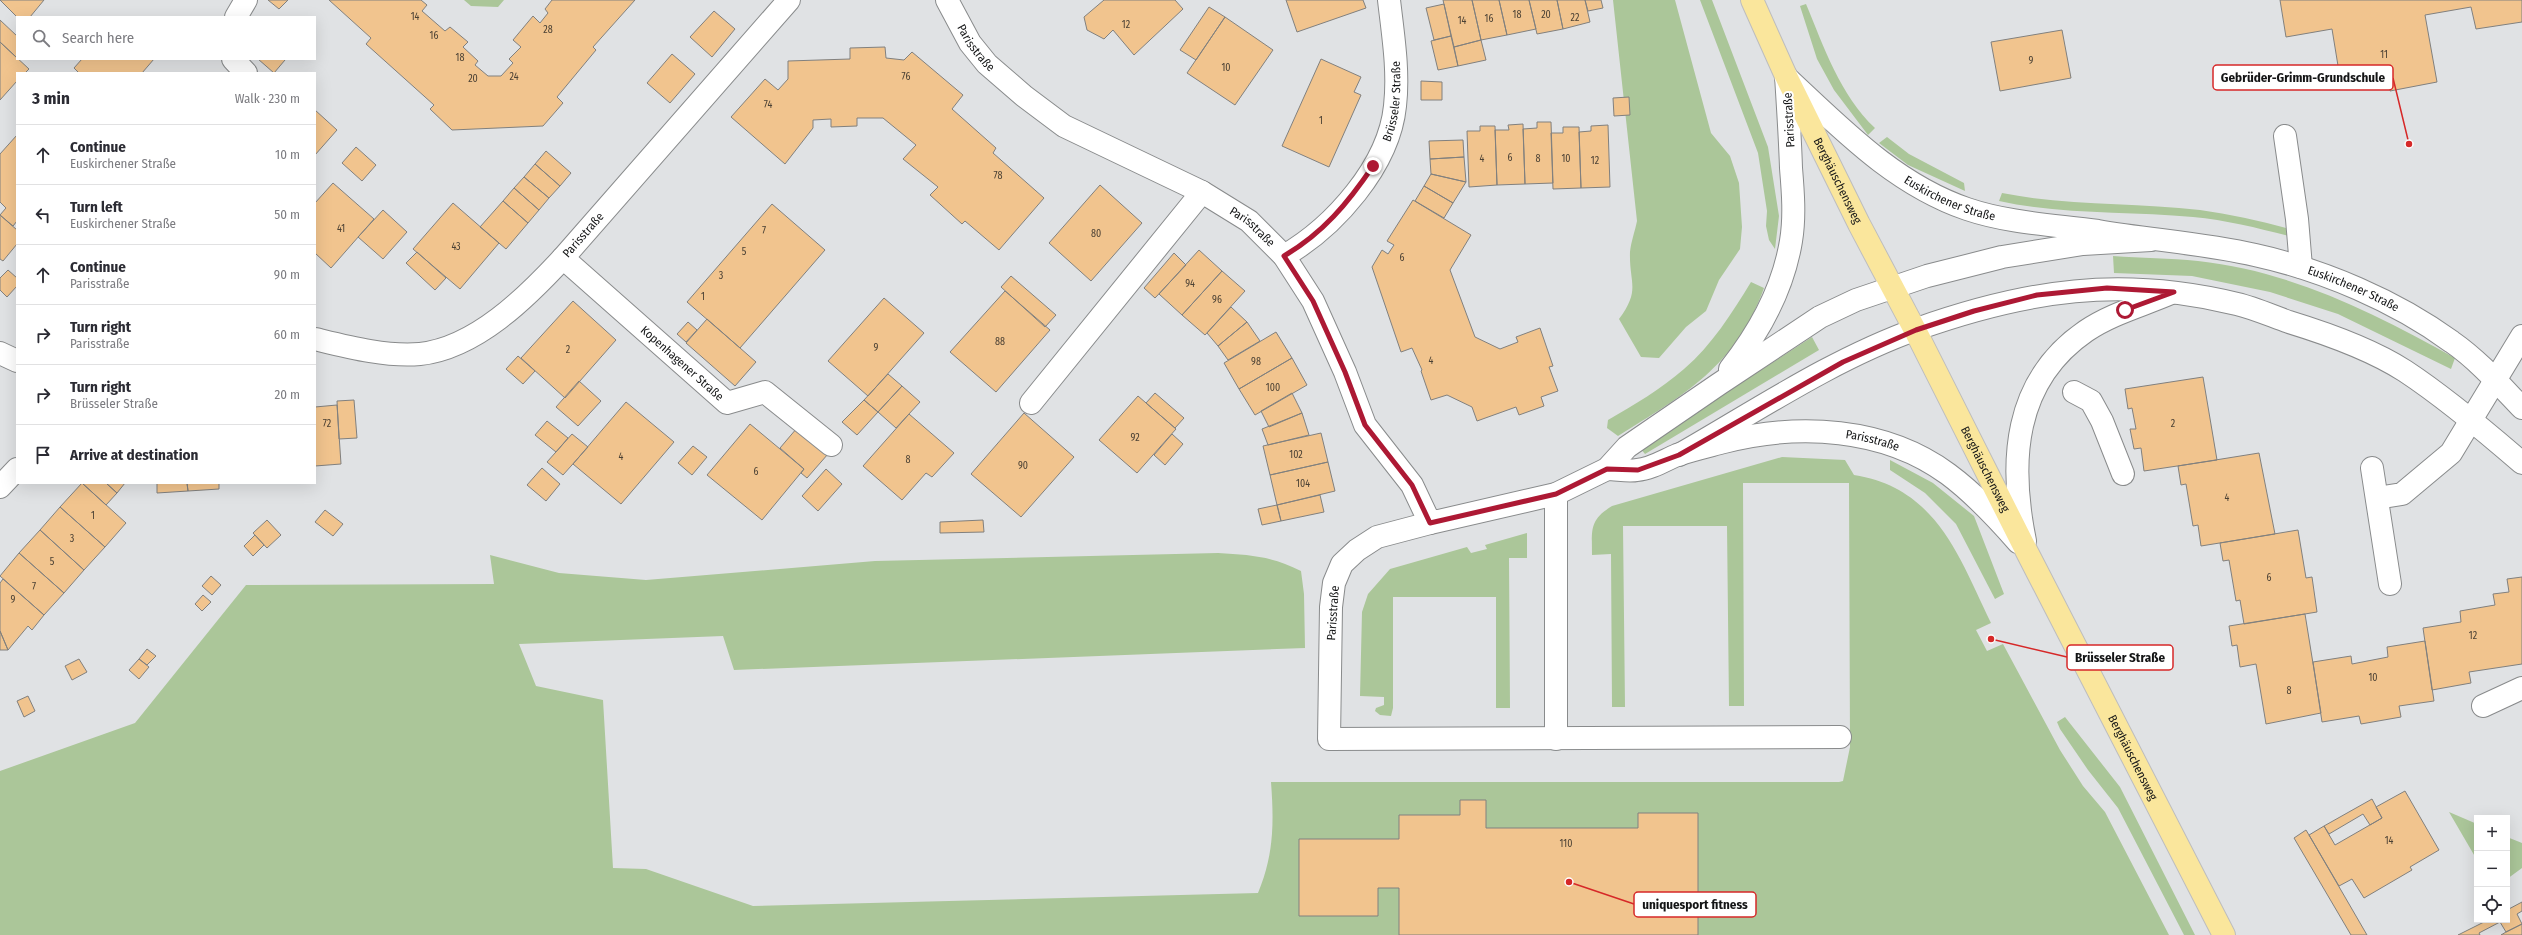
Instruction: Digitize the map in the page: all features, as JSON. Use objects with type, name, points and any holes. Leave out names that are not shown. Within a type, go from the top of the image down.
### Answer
[{"type":"main road","name":"Berghäuschensweg","points":[[1752,0],[1786,76],[1859,224],[1916,330],[2028,554],[2224,935]]},
{"type":"street","points":[[237,16],[246,0]]},
{"type":"street","name":"Parisstraße","points":[[316,339],[384,352],[419,354],[441,350],[504,315],[530,294],[563,258],[789,0]]},
{"type":"street","name":"Parisstraße","points":[[947,0],[957,22],[983,59],[1024,96],[1064,126],[1202,192],[1249,221],[1284,256],[1313,301],[1345,372],[1365,425],[1412,485],[1430,523]]},
{"type":"street","name":"Brüsseler Straße","points":[[1284,256],[1320,231],[1349,201],[1373,166],[1388,138],[1395,107],[1394,47],[1389,0]]},
{"type":"street","points":[[234,60],[245,72]]},
{"type":"street","name":"Parisstraße","points":[[1719,384],[1753,340],[1769,311],[1783,273],[1791,241],[1793,200],[1786,76]]},
{"type":"street","name":"Euskirchener Straße","points":[[1786,76],[1863,148],[1890,170],[1948,202],[2001,218],[2152,240],[2206,245],[2253,254],[2301,267],[2375,298],[2417,318],[2454,343],[2494,379],[2522,408]]},
{"type":"street","points":[[2285,136],[2297,219],[2301,267]]},
{"type":"street","points":[[1031,403],[1202,192]]},
{"type":"street","name":"Euskirchener Straße","points":[[1893,287],[1963,266],[2002,257],[2083,244],[2152,240]]},
{"type":"street","name":"Kopenhagener Straße","points":[[563,258],[727,403],[765,392],[831,445]]},
{"type":"street","name":"Parisstraße","points":[[1556,739],[1329,739],[1331,607],[1334,583],[1342,564],[1357,550],[1376,537],[1556,494],[1607,469],[1627,447],[1820,317],[1856,300],[1893,287]]},
{"type":"street","points":[[1916,330],[2037,295],[2107,288],[2174,292],[2240,304],[2338,339],[2404,370],[2470,420],[2522,463]]},
{"type":"street","points":[[2028,554],[2018,501],[2016,470],[2019,435],[2035,386],[2063,351],[2086,331],[2113,315],[2174,292]]},
{"type":"street","name":"Parisstraße","points":[[1679,455],[1843,362],[1916,330]]},
{"type":"street","points":[[2377,498],[2402,494],[2451,453],[2494,379],[2522,336]]},
{"type":"street","points":[[0,352],[16,360]]},
{"type":"street","points":[[2074,392],[2091,401],[2102,421],[2124,474]]},
{"type":"street","name":"Parisstraße","points":[[1607,469],[1638,470],[1679,455],[1747,437],[1794,431],[1837,433],[1888,444],[1928,462],[1948,474],[1998,519],[2028,554]]},
{"type":"street","points":[[2372,468],[2390,584]]},
{"type":"street","points":[[0,487],[16,470]]},
{"type":"street","points":[[1556,494],[1556,739],[1840,737]]},
{"type":"street","points":[[2482,706],[2522,688]]},
{"type":"green space","points":[[464,0],[504,0],[498,7],[471,6]]},
{"type":"green space","points":[[1613,0],[1675,0],[1711,133],[1730,156],[1739,183],[1742,227],[1740,249],[1719,280],[1706,311],[1686,327],[1659,358],[1641,357],[1619,319],[1626,309],[1632,293],[1630,252],[1637,221]]},
{"type":"green space","points":[[1700,0],[1712,0],[1768,147],[1779,216],[1775,249],[1769,240],[1766,226],[1767,211],[1758,153]]},
{"type":"green space","points":[[1806,4],[1834,70],[1852,101],[1875,128],[1868,135],[1834,90],[1817,59],[1800,6]]},
{"type":"green space","points":[[1887,137],[1909,154],[1964,183],[1965,191],[1908,165],[1879,143]]},
{"type":"green space","points":[[2002,193],[2051,200],[2200,210],[2245,218],[2290,229],[2289,236],[2205,218],[2047,209],[1999,201]]},
{"type":"green space","points":[[2113,256],[2198,261],[2232,266],[2266,274],[2299,284],[2363,310],[2455,358],[2451,369],[2338,314],[2270,292],[2192,276],[2114,273]]},
{"type":"green space","points":[[1751,282],[1764,288],[1752,315],[1739,338],[1723,358],[1686,392],[1618,436],[1607,428],[1608,420],[1657,390],[1684,369],[1704,350],[1721,328]]},
{"type":"green space","points":[[1812,337],[1819,350],[1645,454],[1640,448]]},
{"type":"green space","points":[[1782,457],[1845,460],[1854,475],[1882,482],[1906,494],[1925,510],[1942,529],[1968,574],[1991,623],[1976,630],[1987,651],[2003,644],[2060,750],[2083,786],[2105,812],[2169,935],[0,935],[0,771],[135,723],[246,585],[494,584],[490,555],[559,573],[646,580],[875,561],[1218,553],[1261,557],[1280,562],[1301,571],[1304,594],[1305,648],[734,670],[723,636],[519,644],[536,686],[603,700],[613,868],[646,869],[753,906],[1258,893],[1267,865],[1272,838],[1271,782],[1843,781],[1850,747],[1849,483],[1743,483],[1744,706],[1729,706],[1727,526],[1623,526],[1625,707],[1612,707],[1611,554],[1592,555],[1593,526],[1599,516],[1612,506]]},
{"type":"green space","points":[[1890,460],[1933,483],[1974,516],[2004,594],[1995,599],[1956,524],[1925,493],[1890,470]]},
{"type":"green space","points":[[1527,533],[1527,558],[1509,558],[1510,708],[1496,708],[1496,597],[1393,597],[1393,708],[1391,716],[1380,715],[1375,711],[1376,708],[1384,705],[1384,697],[1360,696],[1362,612],[1368,594],[1390,569],[1467,547],[1471,553],[1487,549],[1485,545]]},
{"type":"green space","points":[[2065,717],[2120,787],[2195,935],[2184,935],[2118,808],[2088,770],[2060,729],[2057,722]]},
{"type":"green space","points":[[2449,812],[2474,823],[2474,855]]},
{"type":"green space","points":[[2510,838],[2522,843],[2522,868],[2510,877]]},
{"type":"building","points":[[0,0],[44,0],[31,16],[16,16]]},
{"type":"building","points":[[268,0],[288,0],[279,9]]},
{"type":"building","points":[[329,0],[421,0],[427,5],[422,11],[445,31],[450,27],[468,42],[463,47],[478,61],[475,65],[488,76],[501,76],[513,63],[509,59],[521,47],[513,40],[533,16],[540,23],[548,13],[545,9],[552,0],[635,0],[593,47],[596,50],[557,97],[563,103],[543,126],[452,130],[430,109],[434,105],[366,44],[371,38]]},
{"type":"building","points":[[1104,0],[1175,0],[1183,9],[1134,55],[1113,30],[1104,39],[1087,30],[1084,17]]},
{"type":"building","points":[[1286,0],[1363,0],[1366,8],[1297,32]]},
{"type":"building","points":[[1443,0],[1472,0],[1481,40],[1454,47]]},
{"type":"building","points":[[1472,0],[1499,0],[1507,35],[1481,40]]},
{"type":"building","points":[[1499,0],[1529,0],[1536,29],[1507,35]]},
{"type":"building","points":[[1529,0],[1557,0],[1563,29],[1537,34]]},
{"type":"building","points":[[1557,0],[1585,0],[1590,22],[1563,29]]},
{"type":"building","points":[[1585,0],[1601,0],[1603,8],[1588,11]]},
{"type":"building","points":[[2280,0],[2522,0],[2522,22],[2476,29],[2471,7],[2425,15],[2437,82],[2390,91],[2386,70],[2340,78],[2332,29],[2286,37]]},
{"type":"building","points":[[1444,4],[1451,36],[1434,40],[1426,8]]},
{"type":"building","points":[[1209,7],[1225,17],[1196,60],[1180,50]]},
{"type":"building","points":[[714,11],[735,29],[712,57],[690,37]]},
{"type":"building","points":[[1225,17],[1273,50],[1235,105],[1187,73]]},
{"type":"building","points":[[0,20],[16,35],[16,57],[0,42]]},
{"type":"building","points":[[2062,30],[2071,78],[2000,91],[1991,42]]},
{"type":"building","points":[[1451,36],[1458,66],[1438,70],[1431,41]]},
{"type":"building","points":[[1481,40],[1486,60],[1458,66],[1454,47]]},
{"type":"building","points":[[0,42],[16,57],[16,60],[19,60],[29,69],[26,72],[16,72],[16,82],[0,100]]},
{"type":"building","points":[[885,47],[886,58],[904,60],[912,52],[963,95],[952,109],[996,148],[993,153],[1044,198],[999,250],[965,221],[962,224],[930,195],[938,187],[903,159],[916,145],[883,118],[857,118],[857,126],[831,127],[831,119],[813,120],[813,128],[785,164],[731,117],[765,79],[778,90],[788,79],[788,61],[850,59],[850,48]]},
{"type":"building","points":[[672,54],[695,74],[670,103],[647,83]]},
{"type":"building","points":[[1321,59],[1361,77],[1354,92],[1361,95],[1329,167],[1282,146]]},
{"type":"building","points":[[81,60],[153,60],[143,72],[78,72],[74,68]]},
{"type":"building","points":[[259,60],[285,60],[275,72],[273,72]]},
{"type":"building","points":[[1421,81],[1442,82],[1442,100],[1421,100]]},
{"type":"building","points":[[1629,97],[1630,115],[1614,116],[1613,98]]},
{"type":"building","points":[[316,111],[337,130],[316,154]]},
{"type":"building","points":[[1537,122],[1551,122],[1553,183],[1525,184],[1523,129],[1537,128]]},
{"type":"building","points":[[1523,124],[1525,184],[1497,185],[1495,130],[1509,130],[1508,125]]},
{"type":"building","points":[[1608,125],[1610,187],[1581,188],[1579,132],[1591,131],[1591,126]]},
{"type":"building","points":[[1480,126],[1495,126],[1497,185],[1469,187],[1467,131],[1480,131]]},
{"type":"building","points":[[1563,127],[1579,127],[1581,188],[1553,189],[1551,133],[1563,133]]},
{"type":"building","points":[[16,136],[16,222],[13,226],[0,215],[6,208],[0,202],[0,154]]},
{"type":"building","points":[[1463,140],[1464,157],[1430,159],[1429,141]]},
{"type":"building","points":[[356,147],[376,165],[362,181],[342,163]]},
{"type":"building","points":[[546,151],[571,173],[560,186],[535,164]]},
{"type":"building","points":[[1464,157],[1466,182],[1431,174],[1430,159]]},
{"type":"building","points":[[535,164],[560,186],[549,198],[524,177]]},
{"type":"building","points":[[1431,174],[1466,182],[1453,203],[1424,186]]},
{"type":"building","points":[[524,177],[549,198],[539,210],[514,188]]},
{"type":"building","points":[[333,183],[374,219],[331,268],[316,254],[316,202]]},
{"type":"building","points":[[1100,185],[1142,223],[1091,281],[1049,243]]},
{"type":"building","points":[[1424,186],[1453,203],[1444,218],[1415,201]]},
{"type":"building","points":[[514,188],[539,210],[528,223],[503,201]]},
{"type":"building","points":[[1413,200],[1471,235],[1450,270],[1475,337],[1500,349],[1518,342],[1516,337],[1540,328],[1553,366],[1549,367],[1558,391],[1541,397],[1544,406],[1519,415],[1516,407],[1477,421],[1472,407],[1447,395],[1431,400],[1421,371],[1422,370],[1412,348],[1401,352],[1372,267],[1382,250],[1388,254],[1394,245],[1387,241]]},
{"type":"building","points":[[503,201],[528,223],[506,249],[480,227]]},
{"type":"building","points":[[453,203],[499,243],[460,289],[413,249]]},
{"type":"building","points":[[772,204],[825,250],[740,348],[687,302]]},
{"type":"building","points":[[383,210],[407,232],[383,259],[358,237]]},
{"type":"building","points":[[0,215],[16,229],[16,245],[3,261],[0,259]]},
{"type":"building","points":[[1199,250],[1222,271],[1182,315],[1159,294]]},
{"type":"building","points":[[417,252],[446,278],[435,290],[406,263]]},
{"type":"building","points":[[1174,253],[1186,265],[1155,298],[1144,288]]},
{"type":"building","points":[[8,270],[16,277],[16,287],[7,297],[0,290],[0,278]]},
{"type":"building","points":[[1222,271],[1245,291],[1205,335],[1182,315]]},
{"type":"building","points":[[1011,276],[1056,315],[1045,327],[1001,287]]},
{"type":"building","points":[[1005,291],[1050,330],[996,392],[950,352]]},
{"type":"building","points":[[884,298],[924,333],[868,396],[828,361]]},
{"type":"building","points":[[573,301],[616,340],[565,398],[521,358]]},
{"type":"building","points":[[1231,307],[1247,322],[1218,346],[1207,333]]},
{"type":"building","points":[[707,319],[756,362],[735,386],[686,343]]},
{"type":"building","points":[[688,322],[697,330],[686,342],[677,334]]},
{"type":"building","points":[[1247,322],[1260,341],[1228,360],[1218,346]]},
{"type":"building","points":[[1276,332],[1292,358],[1239,389],[1224,363]]},
{"type":"building","points":[[518,356],[535,371],[523,384],[506,369]]},
{"type":"building","points":[[1292,358],[1307,385],[1255,415],[1239,389]]},
{"type":"building","points":[[888,374],[902,386],[878,412],[864,400]]},
{"type":"building","points":[[2203,377],[2217,460],[2144,471],[2141,448],[2134,449],[2130,429],[2136,429],[2132,408],[2128,409],[2125,389]]},
{"type":"building","points":[[579,381],[601,401],[578,426],[556,407]]},
{"type":"building","points":[[902,386],[920,402],[896,428],[878,412]]},
{"type":"building","points":[[1155,393],[1184,418],[1175,428],[1146,403]]},
{"type":"building","points":[[1292,393],[1302,413],[1269,427],[1261,411]]},
{"type":"building","points":[[1138,396],[1176,429],[1137,473],[1099,440]]},
{"type":"building","points":[[354,400],[357,438],[339,439],[337,401]]},
{"type":"building","points":[[864,400],[878,412],[857,435],[842,422]]},
{"type":"building","points":[[626,402],[674,442],[621,504],[573,464]]},
{"type":"building","points":[[337,405],[341,464],[316,466],[316,407]]},
{"type":"building","points":[[1024,413],[1074,457],[1021,517],[971,474]]},
{"type":"building","points":[[1302,413],[1309,435],[1268,445],[1262,429]]},
{"type":"building","points":[[909,414],[954,453],[932,477],[926,473],[902,500],[863,466]]},
{"type":"building","points":[[547,421],[568,438],[556,452],[535,435]]},
{"type":"building","points":[[750,424],[804,469],[762,520],[707,475]]},
{"type":"building","points":[[797,428],[828,454],[807,478],[801,473],[804,469],[780,448]]},
{"type":"building","points":[[1321,433],[1328,462],[1270,475],[1263,446]]},
{"type":"building","points":[[572,434],[588,447],[563,475],[547,462]]},
{"type":"building","points":[[1172,434],[1183,444],[1165,465],[1154,455]]},
{"type":"building","points":[[693,446],[707,457],[692,475],[678,463]]},
{"type":"building","points":[[2259,453],[2275,534],[2201,546],[2198,525],[2193,526],[2186,484],[2181,485],[2178,466]]},
{"type":"building","points":[[1328,462],[1335,491],[1277,505],[1270,475]]},
{"type":"building","points":[[542,468],[560,484],[546,501],[527,485]]},
{"type":"building","points":[[826,469],[842,484],[818,511],[802,496]]},
{"type":"building","points":[[81,484],[83,484],[126,523],[105,547],[60,507]]},
{"type":"building","points":[[83,484],[107,484],[117,493],[106,505]]},
{"type":"building","points":[[107,484],[124,484],[117,493]]},
{"type":"building","points":[[157,484],[187,484],[188,491],[157,493]]},
{"type":"building","points":[[187,484],[219,484],[219,489],[188,491]]},
{"type":"building","points":[[1320,495],[1324,512],[1281,521],[1277,505]]},
{"type":"building","points":[[1277,505],[1281,521],[1262,525],[1258,509]]},
{"type":"building","points":[[60,507],[105,547],[84,570],[40,530]]},
{"type":"building","points":[[325,510],[343,524],[333,536],[315,522]]},
{"type":"building","points":[[267,520],[281,535],[267,548],[253,533]]},
{"type":"building","points":[[983,520],[984,532],[940,533],[940,522]]},
{"type":"building","points":[[40,530],[84,570],[64,593],[19,553]]},
{"type":"building","points":[[2298,530],[2306,578],[2312,577],[2317,612],[2244,624],[2240,600],[2236,601],[2229,560],[2223,561],[2220,543]]},
{"type":"building","points":[[255,535],[264,545],[253,556],[244,546]]},
{"type":"building","points":[[19,553],[64,593],[44,615],[0,576]]},
{"type":"building","points":[[211,576],[221,585],[212,595],[202,586]]},
{"type":"building","points":[[2522,577],[2522,664],[2469,672],[2471,683],[2432,690],[2423,628],[2461,622],[2460,611],[2495,605],[2493,594],[2509,592],[2507,579]]},
{"type":"building","points":[[3,579],[44,615],[32,630],[28,626],[8,650],[0,631],[0,583]]},
{"type":"building","points":[[203,595],[211,602],[202,611],[195,604]]},
{"type":"building","points":[[2305,614],[2321,713],[2266,724],[2256,664],[2240,667],[2237,645],[2232,646],[2229,626]]},
{"type":"building","points":[[0,631],[8,650],[0,650]]},
{"type":"building","points":[[2425,641],[2434,701],[2399,706],[2401,717],[2361,724],[2359,716],[2322,722],[2313,662],[2351,656],[2352,664],[2388,657],[2387,647]]},
{"type":"building","points":[[147,649],[156,656],[147,665],[139,659]]},
{"type":"building","points":[[79,659],[87,672],[72,680],[65,666]]},
{"type":"building","points":[[139,659],[149,667],[139,679],[129,670]]},
{"type":"building","points":[[28,696],[35,711],[24,717],[17,701]]},
{"type":"building","points":[[2405,791],[2439,850],[2410,867],[2412,870],[2364,898],[2352,879],[2339,886],[2309,835],[2324,826],[2335,845],[2382,818],[2376,807]]},
{"type":"building","points":[[2372,799],[2382,818],[2370,825],[2363,814],[2329,834],[2324,826]]},
{"type":"building","points":[[1460,800],[1486,800],[1486,828],[1638,828],[1638,813],[1698,813],[1698,935],[1399,935],[1399,888],[1378,888],[1378,916],[1299,916],[1299,839],[1399,839],[1399,815],[1460,815]]},
{"type":"building","points":[[2306,830],[2367,935],[2351,935],[2294,838]]},
{"type":"building","points":[[2522,902],[2522,911],[2517,914],[2522,924],[2506,932],[2501,923],[2510,923],[2510,908]]},
{"type":"building","points":[[2482,923],[2498,923],[2479,933],[2480,935],[2458,935]]},
{"type":"building","points":[[2522,924],[2522,935],[2501,935],[2506,932]]},
{"type":"place","name":"Gebrüder-Grimm-Grundschule","points":[[2409,144]]},
{"type":"place","name":"Brüsseler Straße","points":[[1991,639]]},
{"type":"place","name":"uniquesport fitness","points":[[1569,882]]},
{"type":"route","points":[[1373,166],[1353,196],[1330,222],[1304,244],[1284,256],[1313,301],[1345,372],[1365,425],[1412,485],[1430,523],[1556,494],[1607,469],[1638,470],[1679,455],[1843,362],[1916,330],[1974,311],[2037,295],[2107,288],[2174,292],[2138,307],[2125,310]]}]
